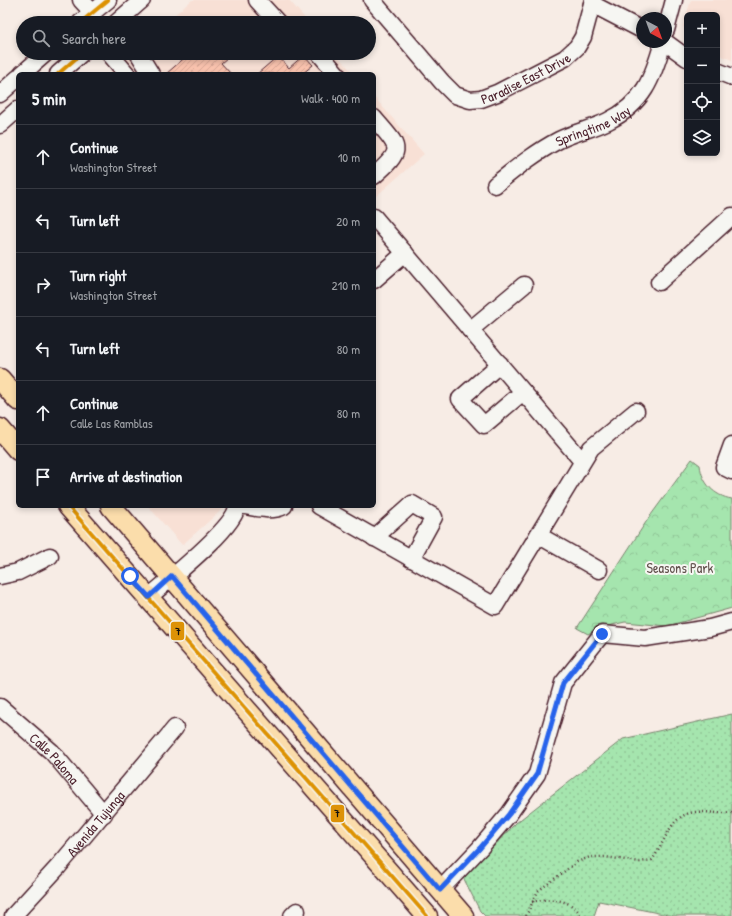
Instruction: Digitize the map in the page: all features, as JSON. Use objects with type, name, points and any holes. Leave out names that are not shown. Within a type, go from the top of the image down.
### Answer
[{"type":"main road","points":[[0,379],[16,398]]},
{"type":"main road","points":[[0,429],[16,448]]},
{"type":"main road","points":[[70,508],[427,916]]},
{"type":"main road","points":[[113,508],[463,916]]},
{"type":"street","points":[[81,0],[90,15]]},
{"type":"street","points":[[124,16],[142,0]]},
{"type":"street","points":[[257,0],[272,16]]},
{"type":"street","points":[[671,12],[674,0]]},
{"type":"street","name":"Paradise East Drive","points":[[375,1],[450,90],[461,98],[470,100],[481,99],[497,93],[565,58],[577,47],[583,37],[593,2]]},
{"type":"street","points":[[593,2],[636,27]]},
{"type":"street","name":"Springtime Way","points":[[494,185],[536,153],[554,143],[607,122],[632,105],[649,84],[662,48]]},
{"type":"street","points":[[672,48],[684,56]]},
{"type":"street","points":[[24,72],[38,60]]},
{"type":"street","points":[[60,72],[74,60]]},
{"type":"street","points":[[115,60],[125,72]]},
{"type":"street","points":[[143,60],[151,72]]},
{"type":"street","points":[[325,60],[335,72]]},
{"type":"street","points":[[720,72],[732,77]]},
{"type":"street","points":[[0,94],[16,80]]},
{"type":"street","points":[[0,125],[16,111]]},
{"type":"street","points":[[376,120],[395,143],[397,150],[387,165],[376,174]]},
{"type":"street","points":[[659,282],[732,216]]},
{"type":"street","points":[[376,220],[582,461]]},
{"type":"street","points":[[376,277],[405,253]]},
{"type":"street","points":[[470,330],[524,285]]},
{"type":"street","points":[[500,364],[460,398],[484,425],[523,392]]},
{"type":"street","points":[[322,508],[495,606],[591,448],[636,410]]},
{"type":"street","points":[[728,469],[732,445]]},
{"type":"street","points":[[374,538],[412,504],[434,517],[411,558]]},
{"type":"street","points":[[149,597],[231,522],[236,508]]},
{"type":"street","points":[[258,508],[279,508]]},
{"type":"street","points":[[538,535],[599,570]]},
{"type":"street","points":[[0,576],[18,572],[50,556]]},
{"type":"street","points":[[440,890],[480,848],[509,814],[537,774],[563,683],[602,634],[645,638],[710,628],[732,622]]},
{"type":"street","name":"Calle Paloma","points":[[0,707],[52,752],[104,814]]},
{"type":"street","name":"Avenida Tujunga","points":[[13,916],[104,814],[176,728]]},
{"type":"path","points":[[526,916],[531,902],[538,891],[577,862],[590,857],[605,857],[640,862],[652,860],[660,850],[672,824],[680,816],[696,812],[714,814],[732,812]]},
{"type":"path","points":[[531,902],[543,899],[556,900],[578,909],[581,916]]},
{"type":"shaded area","points":[[192,0],[289,0],[303,16],[173,16]]},
{"type":"shaded area","points":[[691,0],[732,0],[732,60],[720,55],[720,12],[687,12]]},
{"type":"shaded area","points":[[123,60],[341,60],[352,72],[110,72]]},
{"type":"shaded area","points":[[376,99],[424,154],[376,196]]},
{"type":"shaded area","points":[[150,508],[224,508],[182,545]]},
{"type":"green space","name":"Seasons Park","points":[[692,459],[700,465],[701,472],[706,483],[714,492],[732,499],[732,608],[667,626],[625,622],[599,628],[588,634],[577,628],[648,519]]},
{"type":"green space","points":[[732,714],[732,916],[673,916],[599,901],[594,916],[485,916],[480,911],[463,877],[516,823],[623,739]]},
{"type":"building","points":[[182,60],[225,60],[221,63],[229,72],[168,72]]},
{"type":"building","points":[[273,60],[282,60],[289,68],[298,60],[308,60],[313,65],[304,72],[259,72]]},
{"type":"transit line","name":"7","points":[[89,16],[108,0]]},
{"type":"transit line","name":"7","points":[[60,72],[74,60]]},
{"type":"transit line","name":"7","points":[[70,508],[427,916]]},
{"type":"route","points":[[130,576],[149,597],[172,576],[440,890],[480,848],[509,814],[525,789],[537,774],[563,683],[602,634]]}]
